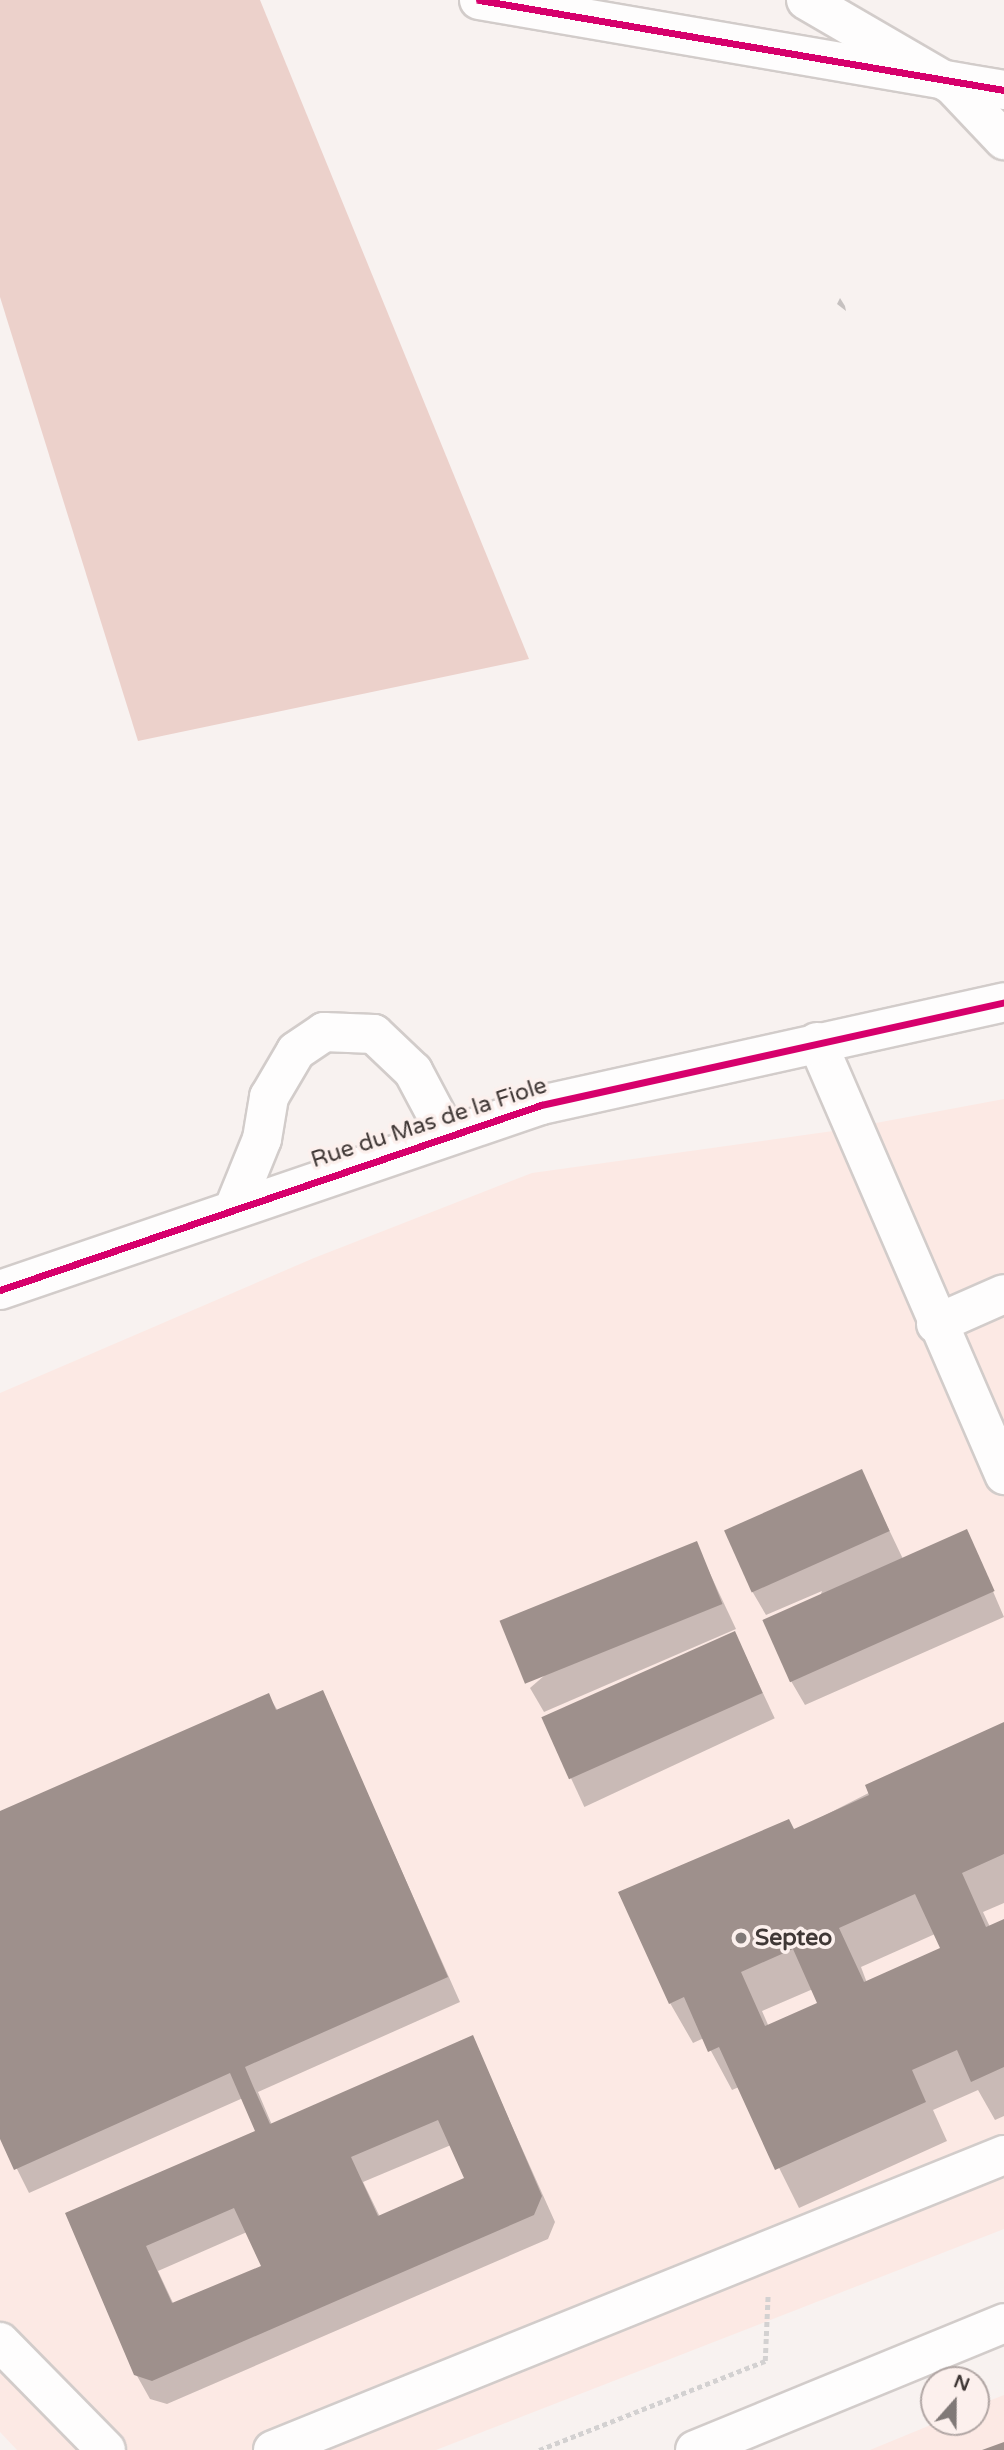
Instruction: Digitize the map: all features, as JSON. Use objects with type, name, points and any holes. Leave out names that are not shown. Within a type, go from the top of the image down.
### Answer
[{"type":"street","points":[[479,0],[952,85],[1004,90]]},
{"type":"street","points":[[806,0],[952,85],[1004,140]]},
{"type":"street","name":"Rue du Mas de la Fiole","points":[[0,1290],[541,1105],[1004,1002]]},
{"type":"street","points":[[234,1208],[262,1139],[269,1097],[296,1051],[324,1032],[374,1034],[413,1071],[447,1135]]},
{"type":"street","points":[[817,1042],[936,1324],[1004,1475]]},
{"type":"street","points":[[936,1324],[1004,1294]]},
{"type":"street","points":[[273,2450],[1004,2155]]},
{"type":"street","points":[[695,2450],[1004,2322]]},
{"type":"street","points":[[0,2342],[106,2450]]},
{"type":"path","points":[[540,2450],[765,2361],[772,2301],[753,2258]]},
{"type":"shaded area","points":[[0,0],[260,0],[529,659],[138,741],[0,297]]},
{"type":"shaded area","points":[[1004,1099],[1004,2229],[436,2450],[17,2450],[0,2432],[0,1393],[314,1258],[532,1173],[833,1131]]},
{"type":"shaded area","points":[[1004,2395],[1004,2450],[870,2450],[920,2429],[920,2436],[990,2436],[990,2400]]},
{"type":"building","points":[[862,1469],[890,1531],[752,1593],[724,1530]]},
{"type":"building","points":[[967,1529],[995,1591],[790,1682],[762,1620]]},
{"type":"building","points":[[697,1541],[722,1604],[525,1684],[500,1621]]},
{"type":"building","points":[[735,1631],[763,1693],[569,1779],[541,1717]]},
{"type":"building","points":[[323,1690],[448,1977],[245,2067],[270,2124],[473,2035],[542,2196],[534,2215],[152,2381],[134,2375],[65,2213],[255,2131],[230,2073],[14,2170],[0,2139],[0,1811],[269,1693],[276,1710]],"holes":[[[438,2120],[464,2178],[378,2216],[351,2157]],[[234,2208],[261,2266],[172,2303],[146,2246]]]},
{"type":"building","name":"Septeo","points":[[1004,1722],[1004,1854],[962,1873],[986,1927],[1004,1919],[1004,2067],[971,2082],[957,2050],[912,2070],[926,2102],[775,2170],[719,2047],[708,2052],[684,1997],[669,2004],[618,1892],[789,1819],[794,1829],[869,1795],[865,1785]],"holes":[[[915,1894],[940,1948],[864,1982],[839,1928]],[[793,1949],[817,2003],[765,2026],[741,1972]]]},
{"type":"building","points":[[1004,2442],[1004,2450],[982,2450]]},
{"type":"cycle path","points":[[479,0],[1004,90]]},
{"type":"cycle path","points":[[0,1290],[541,1105],[1004,1002]]},
{"type":"place","name":"Septeo","points":[[741,1938]]}]
